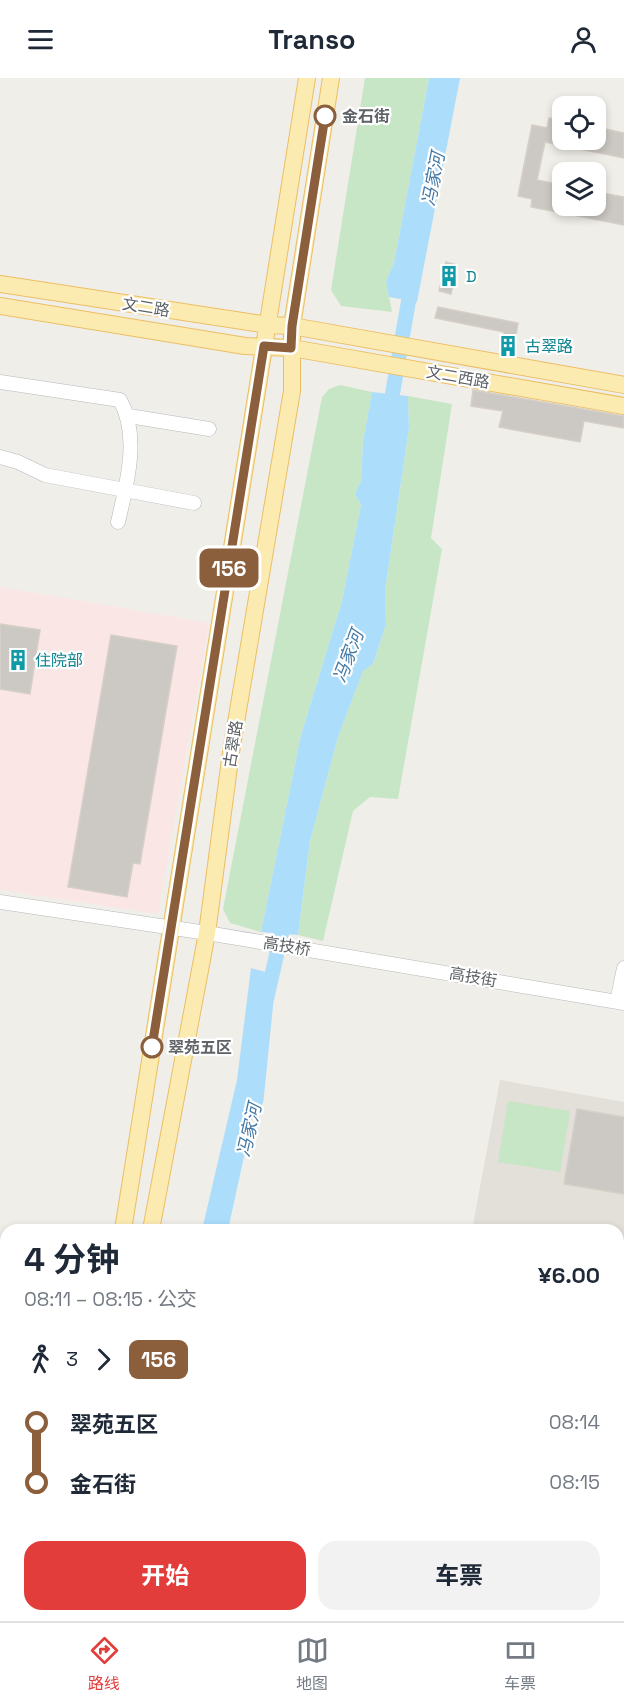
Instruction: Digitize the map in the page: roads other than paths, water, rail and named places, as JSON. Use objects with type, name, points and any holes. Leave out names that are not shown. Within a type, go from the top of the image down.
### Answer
[{"type":"main road","name":"古翠路","points":[[124,1224],[307,78]]},
{"type":"main road","name":"古翠路","points":[[152,1224],[207,933],[231,752],[292,391],[292,326],[331,78]]},
{"type":"main road","name":"文二路","points":[[0,284],[268,325],[292,326]]},
{"type":"main road","name":"文二路","points":[[0,306],[244,346],[291,348]]},
{"type":"main road","name":"文二西路","points":[[292,326],[442,355],[624,385]]},
{"type":"main road","name":"文二西路","points":[[291,348],[624,406]]},
{"type":"street","points":[[0,382],[120,400],[129,416],[130,454],[118,522]]},
{"type":"street","points":[[129,416],[209,429]]},
{"type":"street","points":[[0,457],[18,462],[45,475],[194,503]]},
{"type":"street","points":[[0,902],[207,933]]},
{"type":"street","name":"高技桥","points":[[207,933],[322,952]]},
{"type":"street","name":"高技街","points":[[322,952],[621,1002]]},
{"type":"street","points":[[621,1002],[624,968]]},
{"type":"water","points":[[429,78],[460,78],[417,302],[389,297],[386,281],[394,263]]},
{"type":"water","points":[[372,392],[408,396],[409,428],[385,590],[386,624],[373,664],[363,671],[338,737],[310,841],[298,935],[261,932],[301,735],[342,601],[361,505],[355,494],[361,481],[363,441]]},
{"type":"water","points":[[251,968],[272,974],[266,1001],[260,1083],[229,1224],[203,1224],[237,1080]]},
{"type":"waterway","name":"冯家河","points":[[389,414],[412,281]]},
{"type":"waterway","name":"冯家河","points":[[256,1100],[266,1001],[286,914]]},
{"type":"place","name":"金石街","points":[[325,116]]},
{"type":"place","name":"D","points":[[449,276]]},
{"type":"place","name":"古翠路","points":[[508,346]]},
{"type":"place","name":"住院部","points":[[18,660]]},
{"type":"place","name":"翠苑五区","points":[[152,1047]]}]
